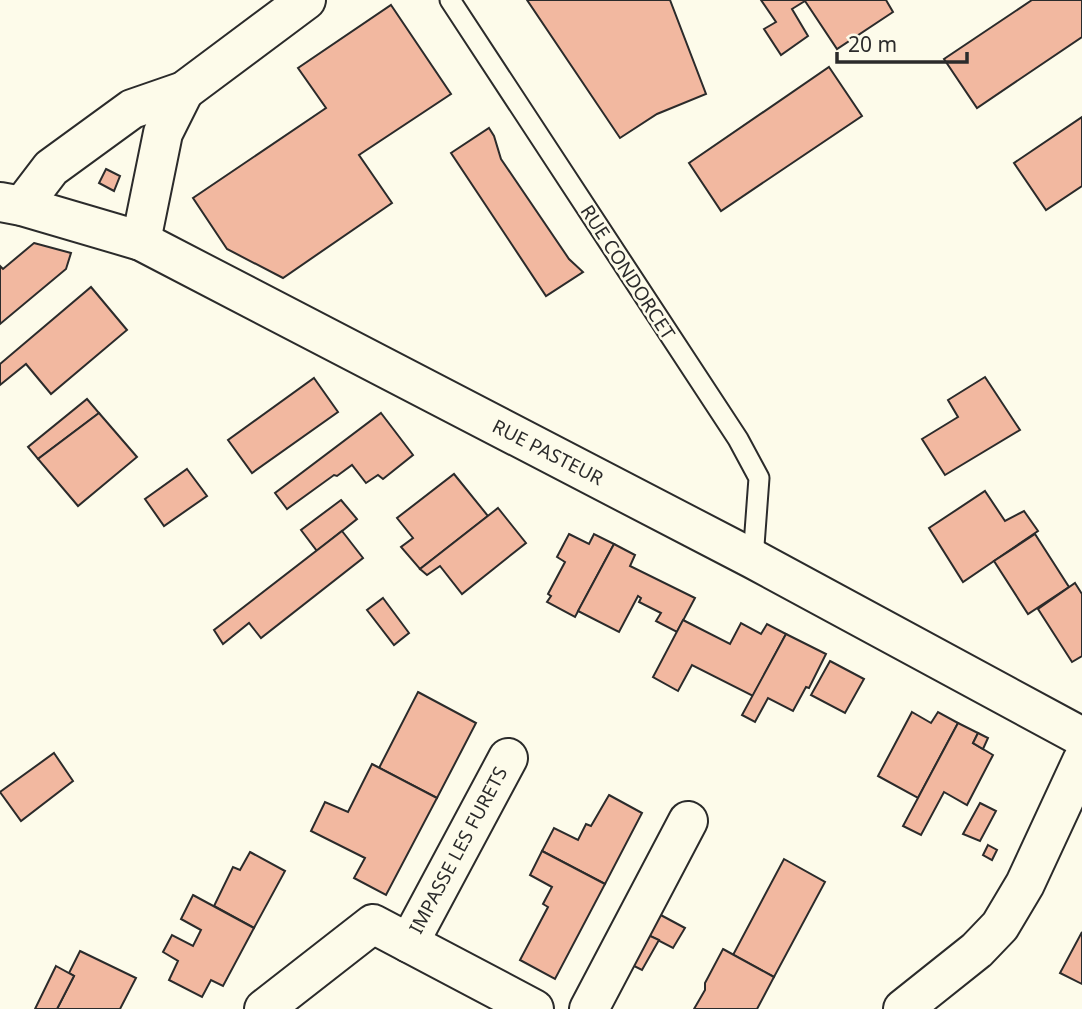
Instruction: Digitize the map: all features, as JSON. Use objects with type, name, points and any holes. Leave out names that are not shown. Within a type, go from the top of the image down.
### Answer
[{"type":"street","points":[[11,204],[51,168],[132,109],[184,91],[306,0]]},
{"type":"street","points":[[141,241],[163,133],[184,91]]},
{"type":"street","name":"RUE PASTEUR","points":[[11,204],[141,241],[753,559],[1082,737]]},
{"type":"street","name":"IMPASSE LES FURETS","points":[[409,943],[508,758]]},
{"type":"street","points":[[903,1009],[977,950],[1000,926],[1026,884],[1082,761]]},
{"type":"street","points":[[589,1009],[688,821]]},
{"type":"street","points":[[264,1009],[373,924],[534,1009]]},
{"type":"lane","name":"RUE CONDORCET","points":[[450,0],[738,439],[759,478],[753,559]]},
{"type":"building","points":[[527,0],[670,0],[706,94],[657,114],[620,138]]},
{"type":"building","points":[[761,0],[886,0],[893,12],[837,49],[805,1],[792,9],[808,36],[781,55],[764,29],[776,22]]},
{"type":"building","points":[[1032,0],[1082,0],[1082,37],[977,108],[944,59]]},
{"type":"building","points":[[391,5],[451,94],[359,155],[392,203],[283,278],[227,249],[193,198],[326,108],[298,68]]},
{"type":"building","points":[[829,67],[862,116],[721,211],[689,163]]},
{"type":"building","points":[[1082,117],[1082,186],[1046,210],[1014,163]]},
{"type":"building","points":[[489,128],[501,159],[569,259],[583,272],[546,296],[451,153]]},
{"type":"building","points":[[106,169],[120,176],[114,191],[99,183]]},
{"type":"building","points":[[34,243],[71,253],[66,269],[0,324],[0,266],[3,269]]},
{"type":"building","points":[[91,287],[127,330],[51,394],[26,364],[0,385],[0,364]]},
{"type":"building","points":[[985,377],[1020,430],[945,475],[922,439],[958,417],[948,400]]},
{"type":"building","points":[[314,378],[338,412],[252,473],[228,440]]},
{"type":"building","points":[[87,399],[99,413],[38,459],[28,447]]},
{"type":"building","points":[[99,413],[137,457],[78,506],[38,459]]},
{"type":"building","points":[[381,413],[413,455],[383,479],[378,475],[366,483],[352,465],[287,509],[275,493]]},
{"type":"building","points":[[187,469],[207,496],[164,526],[145,499]]},
{"type":"building","points":[[454,474],[488,516],[420,569],[401,547],[413,538],[397,518]]},
{"type":"building","points":[[985,491],[1005,521],[1024,511],[1038,531],[963,582],[929,528]]},
{"type":"building","points":[[341,500],[357,519],[317,551],[301,530]]},
{"type":"building","points":[[498,508],[526,543],[462,594],[440,566],[427,575],[420,569]]},
{"type":"building","points":[[342,531],[363,558],[261,638],[249,623],[223,644],[214,630]]},
{"type":"building","points":[[569,534],[589,544],[594,534],[614,544],[575,617],[547,602],[551,596],[548,594],[565,562],[557,557]]},
{"type":"building","points":[[1035,534],[1069,587],[1028,614],[994,561]]},
{"type":"building","points":[[614,544],[635,555],[630,566],[695,598],[677,632],[656,621],[661,613],[639,602],[641,598],[638,596],[619,632],[578,611]]},
{"type":"building","points":[[1075,583],[1082,594],[1082,656],[1072,662],[1038,609]]},
{"type":"building","points":[[383,598],[409,633],[394,645],[367,610]]},
{"type":"building","points":[[683,620],[730,644],[741,623],[761,634],[767,624],[786,634],[753,696],[692,665],[678,691],[653,677]]},
{"type":"building","points":[[786,634],[826,654],[809,688],[806,687],[793,711],[768,698],[755,722],[742,715]]},
{"type":"building","points":[[830,661],[864,679],[845,713],[811,695]]},
{"type":"building","points":[[418,692],[476,723],[437,798],[379,768]]},
{"type":"building","points":[[912,712],[931,723],[938,712],[958,723],[918,798],[878,776]]},
{"type":"building","points":[[958,723],[978,733],[973,743],[993,755],[967,805],[944,792],[921,835],[903,826]]},
{"type":"building","points":[[978,733],[988,738],[983,749],[973,743]]},
{"type":"building","points":[[54,753],[73,781],[21,821],[0,792]]},
{"type":"building","points":[[372,764],[437,798],[386,895],[354,878],[365,858],[311,831],[325,802],[348,812]]},
{"type":"building","points":[[609,795],[642,813],[605,884],[542,851],[554,828],[578,840],[586,824],[591,826]]},
{"type":"building","points":[[980,803],[996,811],[980,841],[963,834]]},
{"type":"building","points":[[988,845],[997,850],[992,860],[983,855]]},
{"type":"building","points":[[542,851],[605,884],[555,979],[520,960],[548,907],[543,904],[552,887],[530,875]]},
{"type":"building","points":[[250,852],[285,871],[254,928],[214,906],[233,867],[240,870]]},
{"type":"building","points":[[784,859],[825,882],[774,977],[733,955]]},
{"type":"building","points":[[193,895],[254,928],[223,986],[211,980],[202,997],[169,980],[178,961],[163,952],[172,935],[193,946],[201,930],[181,919]]},
{"type":"building","points":[[657,913],[685,928],[673,948],[646,934]]},
{"type":"building","points":[[1082,932],[1082,984],[1060,973]]},
{"type":"building","points":[[646,934],[659,940],[642,970],[630,964]]},
{"type":"building","points":[[723,949],[774,977],[757,1009],[694,1009]]},
{"type":"building","points":[[80,951],[136,978],[120,1009],[57,1009],[74,976],[69,973]]},
{"type":"building","points":[[56,966],[74,976],[57,1009],[35,1009]]}]
